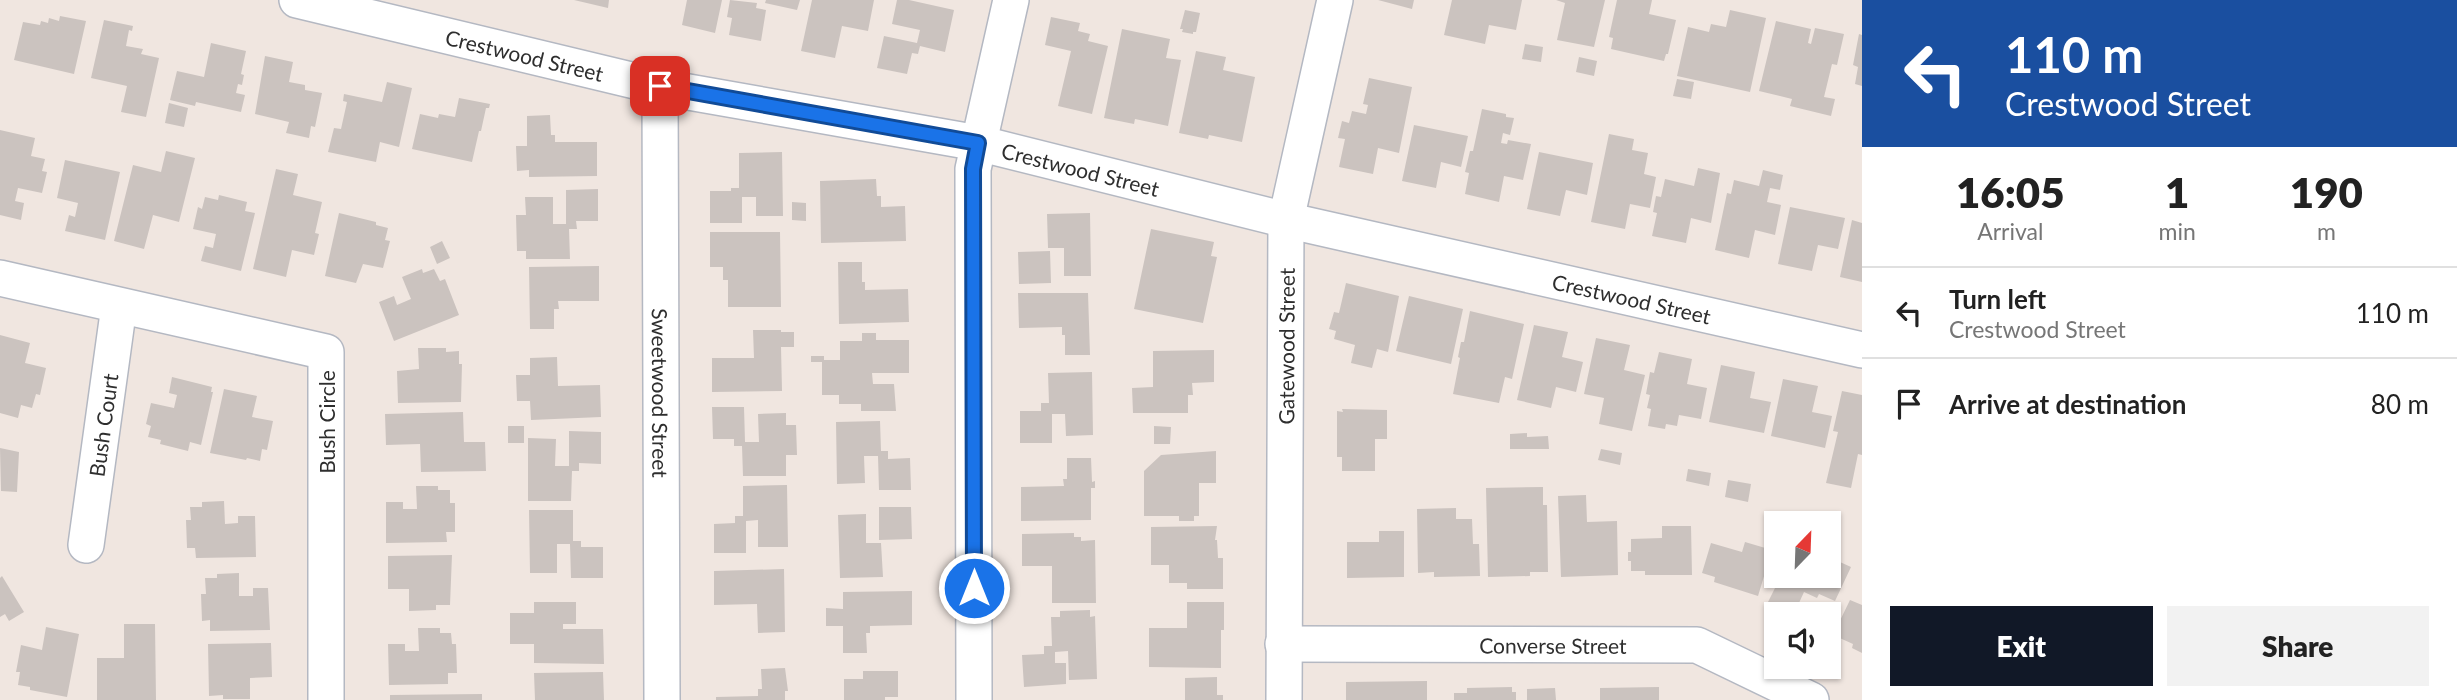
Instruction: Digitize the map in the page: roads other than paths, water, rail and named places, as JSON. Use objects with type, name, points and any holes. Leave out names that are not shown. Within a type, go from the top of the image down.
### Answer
[{"type":"street","name":"Crestwood Street","points":[[297,0],[660,86],[978,143],[1286,220],[1862,350]]},
{"type":"street","points":[[974,700],[973,169],[1011,0]]},
{"type":"street","name":"Gatewood Street","points":[[1284,700],[1286,220],[1335,0]]},
{"type":"street","name":"Sweetwood Street","points":[[660,86],[662,700]]},
{"type":"street","name":"Bush Circle","points":[[0,278],[326,352],[326,700]]},
{"type":"street","name":"Bush Court","points":[[86,545],[119,306]]},
{"type":"street","name":"Converse Street","points":[[1283,644],[1697,645],[1811,700]]}]
